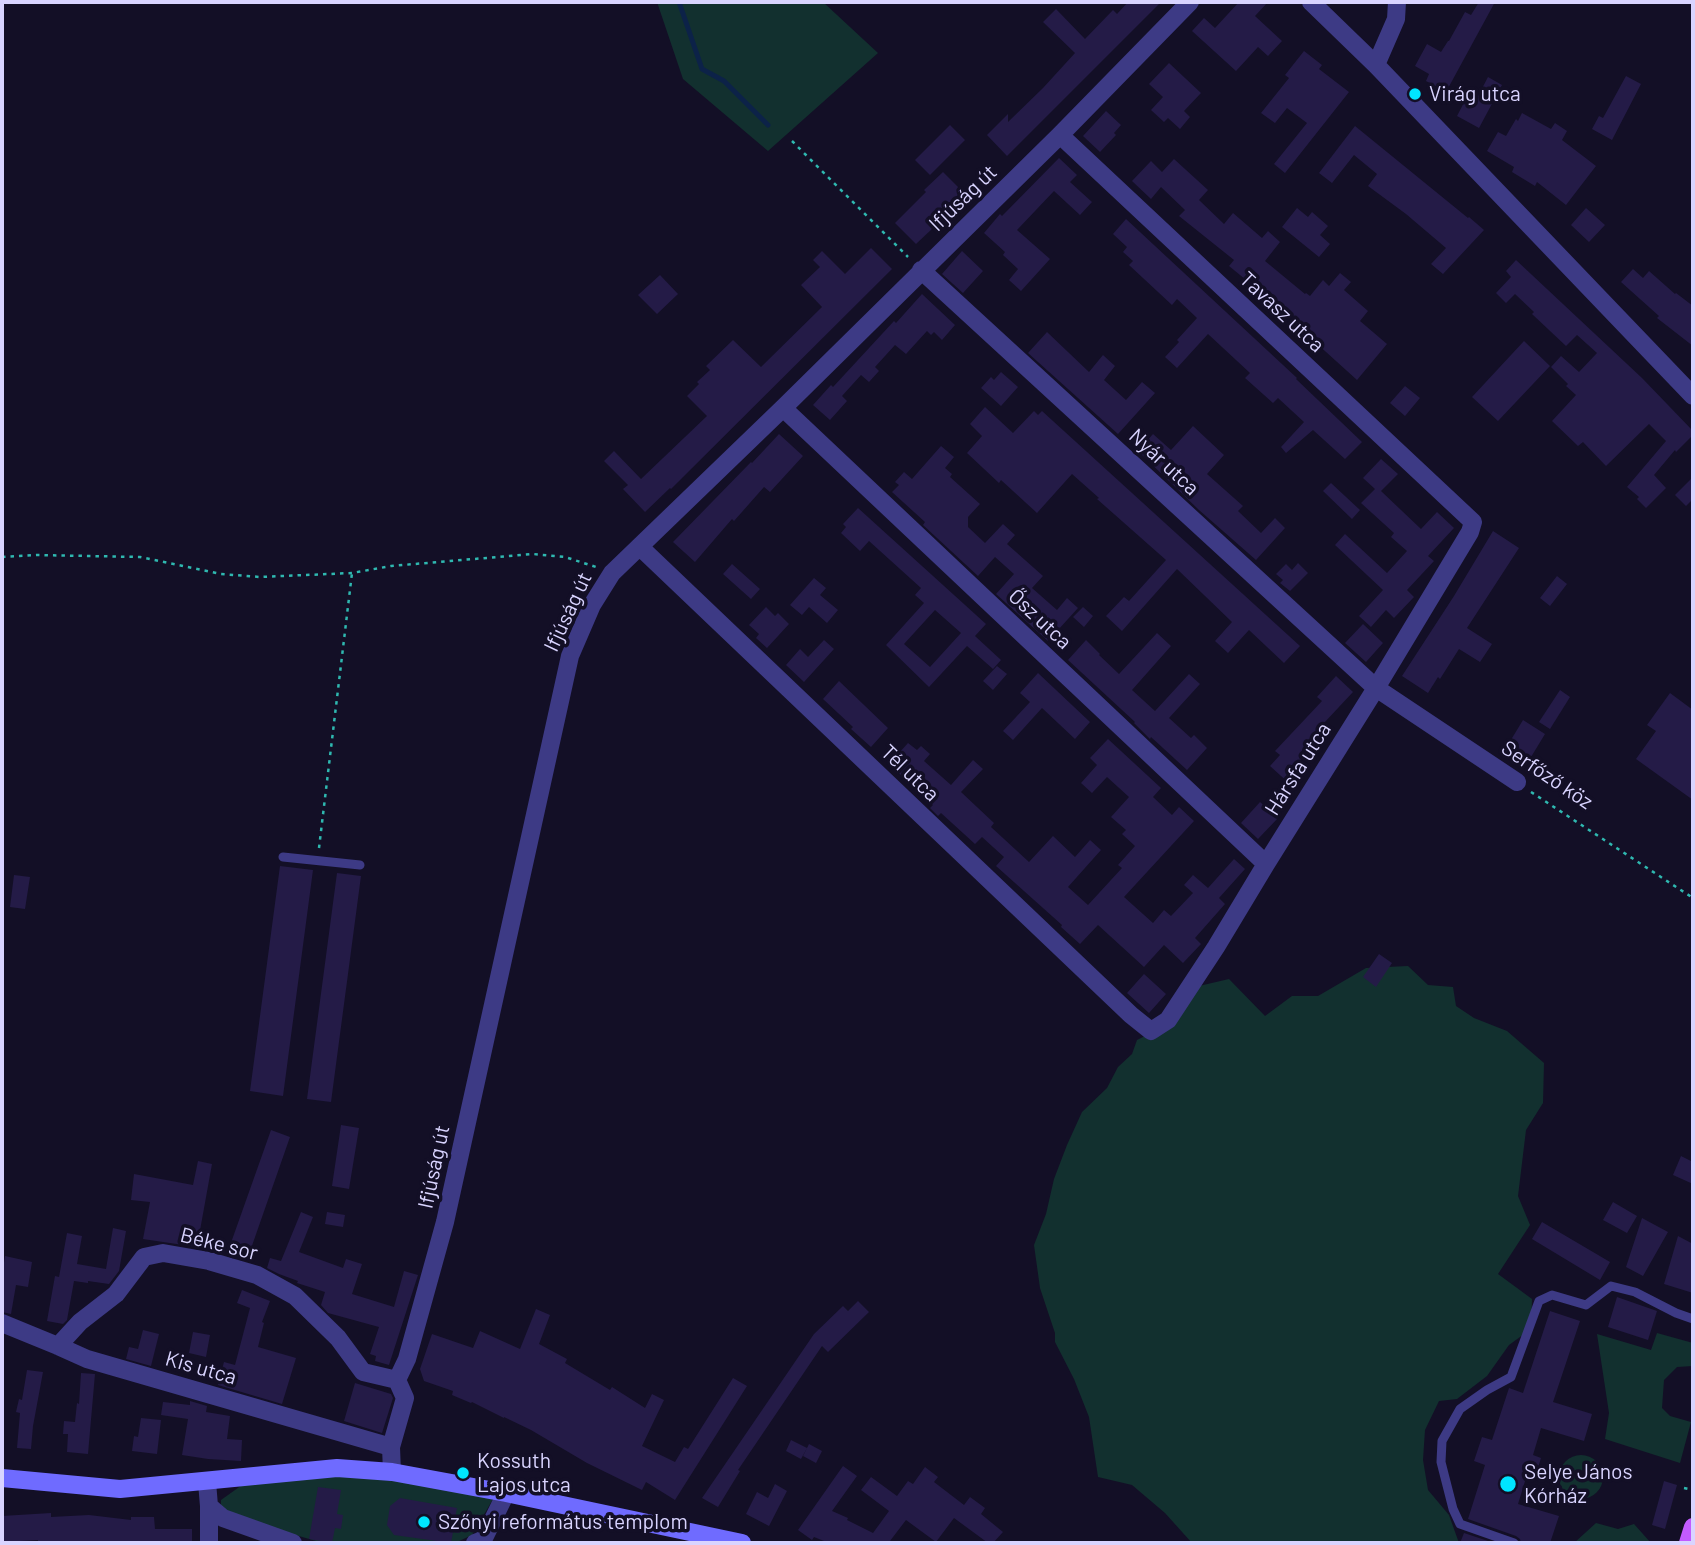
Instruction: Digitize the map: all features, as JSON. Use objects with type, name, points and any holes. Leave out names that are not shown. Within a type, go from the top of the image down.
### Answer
[{"type":"main road","points":[[1688,1543],[1693,1527]]},
{"type":"street","name":"Ifjúság út","points":[[397,1380],[407,1359],[445,1222],[570,656],[592,605],[612,573],[1060,135],[1190,2]]},
{"type":"street","points":[[1311,2],[1376,65],[1693,396]]},
{"type":"street","points":[[1376,65],[1396,19],[1397,2]]},
{"type":"street","name":"Tavasz utca","points":[[1060,135],[1473,522]]},
{"type":"street","name":"Nyár utca","points":[[921,270],[1376,688]]},
{"type":"street","name":"Ősz utca","points":[[783,408],[1266,864]]},
{"type":"street","name":"Hársfa utca","points":[[1151,1031],[1168,1020],[1216,947],[1376,688],[1473,522]]},
{"type":"street","name":"Tél utca","points":[[640,547],[1131,1015],[1151,1031]]},
{"type":"street","name":"Serfőző köz","points":[[1376,688],[1517,782]]},
{"type":"street","name":"Béke sor","points":[[58,1346],[80,1322],[116,1294],[144,1258],[163,1253],[209,1261],[257,1275],[295,1296],[338,1338],[363,1372],[397,1380]]},
{"type":"street","name":"Kis utca","points":[[2,1323],[87,1359],[391,1447]]},
{"type":"street","points":[[392,1472],[391,1447],[405,1398],[397,1380]]},
{"type":"street","points":[[2,1478],[120,1489],[337,1468],[392,1472],[742,1543]]},
{"type":"street","points":[[207,1482],[209,1543]]},
{"type":"street","points":[[475,1543],[483,1540],[506,1493]]},
{"type":"street","points":[[209,1506],[223,1518],[293,1543]]},
{"type":"lane","points":[[284,857],[360,865]]},
{"type":"lane","points":[[1514,1543],[1460,1524],[1453,1509],[1441,1462],[1442,1441],[1460,1409],[1511,1377],[1539,1301],[1552,1295],[1586,1305],[1611,1286],[1635,1292],[1693,1319]]},
{"type":"path","points":[[792,141],[921,270]]},
{"type":"path","points":[[2,557],[140,557],[220,574],[261,577],[352,573],[390,566],[533,554],[565,557],[612,573]]},
{"type":"path","points":[[318,861],[352,573]]},
{"type":"path","name":"Serfőző köz","points":[[1517,782],[1693,898]]},
{"type":"path","points":[[1684,1488],[1693,1490]]},
{"type":"green space","points":[[657,2],[823,2],[878,53],[768,151],[683,79]]},
{"type":"green space","points":[[1408,966],[1428,985],[1453,987],[1456,1006],[1474,1018],[1507,1031],[1544,1063],[1543,1103],[1526,1130],[1518,1196],[1530,1225],[1498,1274],[1532,1299],[1531,1329],[1509,1345],[1487,1376],[1457,1399],[1439,1401],[1425,1430],[1423,1460],[1428,1490],[1449,1515],[1459,1543],[1192,1543],[1165,1513],[1132,1485],[1098,1477],[1089,1417],[1055,1342],[1055,1333],[1040,1288],[1034,1245],[1046,1214],[1054,1179],[1082,1112],[1107,1088],[1118,1067],[1132,1054],[1137,1040],[1159,1029],[1199,986],[1229,979],[1265,1016],[1292,996],[1318,996],[1366,968]]},
{"type":"green space","points":[[1657,1333],[1693,1343],[1693,1366],[1677,1367],[1664,1380],[1662,1408],[1670,1416],[1691,1422],[1680,1463],[1605,1439],[1609,1413],[1597,1334],[1651,1350]]},
{"type":"green space","points":[[1581,1455],[1596,1462],[1603,1477],[1596,1492],[1581,1499],[1566,1492],[1559,1477],[1566,1462]]},
{"type":"green space","points":[[335,1474],[390,1477],[493,1499],[472,1535],[455,1543],[323,1543],[247,1521],[221,1508],[221,1500],[242,1485]]},
{"type":"green space","points":[[1596,1523],[1618,1529],[1634,1524],[1651,1543],[1574,1543]]},
{"type":"building","points":[[1128,2],[1161,2],[1007,156],[987,135],[1008,114],[1008,122],[1075,53],[1043,22],[1056,9],[1085,39],[1113,10],[1117,14]]},
{"type":"building","points":[[1239,2],[1268,2],[1255,16],[1282,41],[1268,56],[1258,47],[1236,71],[1192,31],[1204,18],[1215,28]]},
{"type":"building","points":[[1479,2],[1495,2],[1446,92],[1426,81],[1429,74],[1415,66],[1427,44],[1441,52],[1465,12],[1471,15]]},
{"type":"building","points":[[1304,51],[1322,65],[1319,69],[1349,92],[1285,173],[1274,164],[1307,123],[1287,108],[1275,123],[1261,113],[1289,78],[1285,75]]},
{"type":"building","points":[[1169,63],[1201,93],[1184,111],[1190,117],[1180,129],[1168,118],[1164,122],[1151,110],[1163,97],[1149,84]]},
{"type":"building","points":[[1626,76],[1641,84],[1612,140],[1592,129],[1599,116],[1603,118]]},
{"type":"building","points":[[1488,77],[1502,85],[1479,128],[1457,116],[1469,93],[1477,98]]},
{"type":"building","points":[[1106,111],[1121,125],[1114,133],[1116,135],[1100,152],[1083,136]]},
{"type":"building","points":[[1522,113],[1551,129],[1555,123],[1567,131],[1562,140],[1596,166],[1566,205],[1537,182],[1535,186],[1512,172],[1514,167],[1487,151],[1498,132],[1506,136]]},
{"type":"building","points":[[950,125],[965,140],[930,175],[915,160]]},
{"type":"building","points":[[1355,126],[1484,230],[1443,274],[1431,264],[1446,248],[1368,186],[1377,174],[1354,155],[1332,183],[1319,173]]},
{"type":"building","points":[[1059,158],[1077,175],[1070,182],[1092,202],[1080,215],[1054,191],[1017,230],[1050,259],[1021,291],[1009,280],[1018,269],[1003,255],[1005,252],[984,233],[1000,214],[1002,216]]},
{"type":"building","points":[[1174,159],[1208,190],[1199,200],[1224,224],[1233,213],[1262,238],[1268,231],[1280,242],[1265,261],[1305,294],[1310,296],[1323,280],[1329,286],[1340,273],[1351,282],[1344,290],[1368,311],[1360,321],[1387,344],[1357,380],[1315,342],[1318,339],[1229,266],[1234,260],[1179,216],[1185,210],[1161,187],[1151,199],[1132,181],[1151,161],[1162,172]]},
{"type":"building","points":[[943,172],[965,194],[916,244],[895,223]]},
{"type":"building","points":[[1297,208],[1308,217],[1312,212],[1328,226],[1320,235],[1330,244],[1319,257],[1282,227]]},
{"type":"building","points":[[1586,208],[1605,225],[1589,242],[1571,225]]},
{"type":"building","points":[[1126,219],[1362,442],[1345,459],[1313,430],[1286,453],[1281,447],[1304,422],[1278,398],[1273,403],[1245,378],[1250,373],[1208,334],[1177,368],[1165,357],[1197,318],[1177,299],[1172,305],[1129,265],[1133,261],[1123,252],[1127,247],[1113,234]]},
{"type":"building","points":[[871,248],[892,269],[645,512],[623,489],[628,485],[604,461],[614,451],[641,479],[707,416],[687,396],[710,370],[706,366],[733,340],[761,367],[822,307],[801,285],[820,267],[813,260],[822,251],[845,274]]},
{"type":"building","points":[[962,251],[983,271],[963,293],[942,274]]},
{"type":"building","points":[[1516,260],[1642,378],[1693,431],[1693,435],[1676,452],[1675,450],[1654,475],[1666,488],[1646,508],[1637,499],[1639,497],[1627,487],[1666,441],[1649,424],[1606,466],[1583,442],[1578,446],[1552,421],[1576,395],[1551,367],[1561,356],[1579,372],[1597,353],[1577,335],[1566,346],[1515,294],[1506,303],[1496,293],[1511,277],[1506,271]]},
{"type":"building","points":[[1633,269],[1643,278],[1649,271],[1693,306],[1693,346],[1657,318],[1659,316],[1621,282]]},
{"type":"building","points":[[660,275],[678,294],[657,314],[638,295]]},
{"type":"building","points":[[922,294],[955,325],[942,340],[934,332],[931,335],[927,331],[906,354],[895,345],[875,367],[879,371],[869,382],[861,375],[842,396],[847,401],[830,420],[813,405]]},
{"type":"building","points":[[1047,332],[1089,372],[1103,355],[1115,366],[1104,380],[1126,400],[1142,382],[1155,393],[1118,434],[1028,353]]},
{"type":"building","points":[[1524,341],[1550,366],[1498,421],[1472,397]]},
{"type":"building","points":[[1001,372],[1018,387],[1001,406],[981,388],[991,377],[994,380]]},
{"type":"building","points":[[1405,386],[1420,398],[1405,416],[1390,403]]},
{"type":"building","points":[[985,407],[1013,433],[1034,411],[1038,415],[1042,411],[1300,646],[1284,663],[1249,630],[1228,653],[1215,641],[1232,622],[1177,569],[1122,631],[1106,616],[1124,597],[1129,601],[1166,560],[1072,474],[1037,513],[1001,480],[999,483],[967,453],[982,436],[970,424]]},
{"type":"building","points":[[1193,426],[1224,455],[1207,474],[1243,506],[1238,511],[1261,533],[1275,518],[1285,528],[1256,560],[1138,451],[1153,434],[1171,450]]},
{"type":"building","points":[[779,434],[803,456],[770,492],[764,487],[695,562],[673,542]]},
{"type":"building","points":[[941,446],[954,457],[945,468],[952,474],[950,477],[980,504],[968,517],[968,527],[985,543],[1003,524],[1015,535],[1007,544],[1043,576],[1032,588],[1057,610],[1067,598],[1078,608],[1048,641],[996,594],[1014,574],[995,557],[978,576],[892,492],[899,485],[895,482],[904,472],[912,479]]},
{"type":"building","points":[[1381,459],[1398,474],[1381,491],[1421,529],[1437,512],[1454,528],[1428,556],[1434,561],[1407,590],[1414,597],[1394,618],[1386,610],[1371,627],[1359,616],[1383,590],[1335,545],[1345,534],[1387,573],[1407,551],[1391,537],[1394,533],[1361,503],[1375,489],[1363,478]]},
{"type":"building","points":[[1693,477],[1693,499],[1686,506],[1675,495]]},
{"type":"building","points":[[1331,483],[1360,510],[1352,519],[1323,491]]},
{"type":"building","points":[[858,508],[986,624],[975,636],[1001,660],[993,669],[967,646],[929,687],[886,645],[924,603],[915,595],[921,588],[869,541],[860,551],[841,533],[846,527],[843,524]],"holes":[[[935,610],[961,633],[930,667],[904,644]]]},
{"type":"building","points":[[1493,531],[1519,548],[1467,628],[1492,644],[1480,662],[1459,649],[1428,693],[1402,676]]},
{"type":"building","points":[[1298,563],[1308,573],[1290,591],[1280,583],[1283,580],[1276,574],[1286,564],[1292,570]]},
{"type":"building","points":[[732,564],[760,589],[751,599],[723,574]]},
{"type":"building","points":[[1557,576],[1567,584],[1550,606],[1540,598]]},
{"type":"building","points":[[814,578],[826,588],[820,595],[838,610],[827,623],[809,607],[802,615],[790,605]]},
{"type":"building","points":[[766,607],[775,616],[778,613],[789,624],[767,648],[756,638],[759,634],[749,625]]},
{"type":"building","points":[[1083,607],[1093,616],[1084,627],[1073,617]]},
{"type":"building","points":[[1363,624],[1383,643],[1366,662],[1345,643]]},
{"type":"building","points":[[1157,633],[1171,646],[1132,690],[1155,711],[1189,674],[1200,684],[1169,718],[1191,738],[1194,735],[1207,748],[1187,770],[1151,737],[1150,739],[1068,660],[1086,640],[1119,674]]},
{"type":"building","points":[[824,640],[834,649],[804,682],[786,665],[800,649],[808,657]]},
{"type":"building","points":[[997,666],[1007,674],[993,690],[983,681]]},
{"type":"building","points":[[1038,673],[1090,722],[1075,739],[1042,708],[1013,740],[1003,731],[1030,702],[1020,693]]},
{"type":"building","points":[[1336,676],[1353,692],[1324,723],[1329,727],[1299,758],[1308,766],[1291,785],[1270,766],[1280,755],[1275,751],[1322,701],[1317,697]]},
{"type":"building","points":[[839,681],[888,728],[871,747],[823,699]]},
{"type":"building","points":[[1560,690],[1570,697],[1550,729],[1539,722]]},
{"type":"building","points":[[1670,693],[1693,710],[1693,800],[1636,759],[1656,731],[1647,725]]},
{"type":"building","points":[[1523,720],[1545,734],[1528,762],[1506,748]]},
{"type":"building","points":[[1108,739],[1161,788],[1153,797],[1172,815],[1179,807],[1194,821],[1124,897],[1153,923],[1164,910],[1171,916],[1193,893],[1184,885],[1193,875],[1208,888],[1234,859],[1245,869],[1219,898],[1225,904],[1195,938],[1201,944],[1183,963],[1164,945],[1144,967],[1098,925],[1080,944],[996,866],[1004,857],[982,837],[975,844],[941,813],[938,816],[930,808],[933,805],[889,764],[908,743],[917,750],[921,746],[930,754],[924,761],[951,785],[973,760],[983,769],[961,792],[994,823],[991,827],[1029,862],[1053,836],[1075,857],[1090,840],[1101,850],[1068,887],[1088,905],[1122,868],[1118,865],[1135,846],[1122,834],[1126,830],[1111,817],[1129,797],[1107,777],[1092,793],[1081,783],[1097,765],[1090,758]]},
{"type":"building","points":[[1260,802],[1278,818],[1258,839],[1241,823]]},
{"type":"building","points":[[280,866],[313,870],[283,1096],[250,1091]]},
{"type":"building","points":[[337,873],[361,876],[331,1102],[307,1099]]},
{"type":"building","points":[[14,875],[30,877],[25,909],[10,907]]},
{"type":"building","points":[[1379,954],[1392,963],[1376,987],[1363,977]]},
{"type":"building","points":[[1144,974],[1166,994],[1149,1013],[1127,993]]},
{"type":"building","points":[[341,1125],[359,1128],[349,1189],[332,1186]]},
{"type":"building","points":[[271,1130],[290,1137],[247,1260],[227,1254]]},
{"type":"building","points":[[1681,1156],[1693,1162],[1693,1184],[1673,1175]]},
{"type":"building","points":[[198,1161],[212,1164],[197,1247],[143,1239],[150,1202],[131,1200],[134,1174],[193,1185]]},
{"type":"building","points":[[1613,1202],[1637,1216],[1627,1233],[1603,1220]]},
{"type":"building","points":[[301,1212],[313,1217],[299,1252],[343,1268],[346,1259],[362,1264],[352,1294],[394,1307],[404,1271],[418,1275],[389,1365],[375,1361],[376,1356],[370,1354],[379,1327],[328,1313],[321,1305],[325,1292],[297,1283],[298,1281],[267,1268],[270,1258],[281,1261]]},
{"type":"building","points":[[327,1212],[345,1215],[343,1227],[325,1224]]},
{"type":"building","points":[[1642,1218],[1668,1232],[1643,1276],[1626,1267]]},
{"type":"building","points":[[1542,1222],[1610,1262],[1600,1280],[1532,1239]]},
{"type":"building","points":[[113,1228],[126,1231],[119,1271],[109,1284],[74,1281],[67,1320],[63,1324],[47,1321],[55,1276],[59,1277],[67,1233],[82,1236],[77,1264],[106,1269]]},
{"type":"building","points":[[1678,1236],[1693,1244],[1693,1293],[1664,1284]]},
{"type":"building","points":[[5,1256],[32,1262],[28,1287],[16,1285],[11,1314],[2,1312]]},
{"type":"building","points":[[242,1290],[270,1301],[262,1322],[264,1323],[258,1347],[296,1358],[282,1404],[218,1385],[224,1362],[235,1365],[250,1308],[237,1303]]},
{"type":"building","points":[[1617,1297],[1657,1311],[1648,1340],[1608,1327]]},
{"type":"building","points":[[858,1301],[869,1312],[828,1352],[822,1346],[738,1470],[740,1471],[718,1507],[702,1498],[814,1334],[843,1306],[848,1311]]},
{"type":"building","points":[[536,1309],[550,1315],[539,1344],[567,1359],[565,1363],[610,1390],[612,1387],[645,1408],[652,1394],[664,1400],[642,1446],[675,1462],[684,1447],[688,1449],[733,1378],[747,1386],[675,1500],[646,1482],[642,1490],[587,1463],[531,1430],[452,1395],[453,1391],[424,1381],[420,1369],[432,1334],[473,1348],[480,1331],[520,1349]]},
{"type":"building","name":"Selye János Kórház","points":[[1550,1311],[1580,1321],[1553,1402],[1592,1414],[1584,1441],[1541,1428],[1533,1455],[1541,1458],[1534,1481],[1526,1478],[1518,1504],[1559,1516],[1550,1543],[1521,1543],[1516,1536],[1468,1519],[1485,1465],[1474,1461],[1482,1437],[1492,1440],[1509,1388],[1523,1393]]},
{"type":"building","points":[[143,1330],[159,1334],[151,1366],[126,1359],[129,1347],[138,1349]]},
{"type":"building","points":[[193,1332],[210,1335],[206,1357],[189,1353]]},
{"type":"building","points":[[27,1370],[43,1372],[31,1449],[17,1448],[20,1413],[16,1412],[19,1399],[22,1400]]},
{"type":"building","points":[[81,1373],[95,1374],[88,1454],[67,1452],[68,1434],[63,1434],[64,1421],[75,1422]]},
{"type":"building","points":[[355,1383],[391,1394],[393,1398],[382,1433],[344,1421]]},
{"type":"building","points":[[190,1401],[207,1406],[206,1412],[230,1416],[227,1439],[242,1440],[241,1461],[182,1455],[188,1419],[161,1415],[163,1402],[190,1405]]},
{"type":"building","points":[[141,1418],[161,1420],[157,1454],[132,1451],[134,1436],[138,1437]]},
{"type":"building","points":[[791,1440],[807,1448],[801,1459],[786,1451]]},
{"type":"building","points":[[809,1444],[822,1451],[816,1463],[803,1456]]},
{"type":"building","points":[[843,1466],[857,1476],[832,1511],[873,1533],[889,1511],[861,1490],[871,1477],[897,1496],[908,1481],[913,1484],[925,1467],[938,1477],[934,1482],[964,1505],[970,1497],[985,1508],[981,1514],[1003,1532],[993,1543],[988,1543],[954,1518],[936,1542],[906,1520],[890,1541],[894,1543],[829,1543],[814,1537],[812,1540],[798,1530]]},
{"type":"building","points":[[1664,1481],[1677,1485],[1665,1529],[1652,1525]]},
{"type":"building","points":[[775,1484],[787,1491],[769,1526],[746,1514],[757,1492],[768,1498]]},
{"type":"building","points":[[318,1487],[341,1490],[337,1514],[343,1515],[341,1529],[335,1528],[332,1543],[309,1539]]},
{"type":"building","name":"Szőnyi református templom","points":[[400,1498],[457,1508],[455,1518],[461,1519],[459,1533],[453,1532],[451,1543],[394,1535],[387,1525],[390,1506]]},
{"type":"building","points":[[51,1513],[51,1517],[89,1515],[131,1520],[131,1517],[154,1517],[155,1529],[192,1529],[192,1543],[38,1543],[38,1540],[2,1542],[2,1516]]},
{"type":"building","points":[[1464,1533],[1494,1543],[1460,1543]]},
{"type":"waterway","points":[[679,2],[702,69],[724,81],[768,125]]},
{"type":"place","name":"Virág utca","points":[[1415,94]]},
{"type":"place","name":"Kossuth Lajos utca","points":[[463,1473]]},
{"type":"place","name":"Selye János Kórház","points":[[1508,1484]]},
{"type":"place","name":"Szőnyi református templom","points":[[424,1522]]}]
